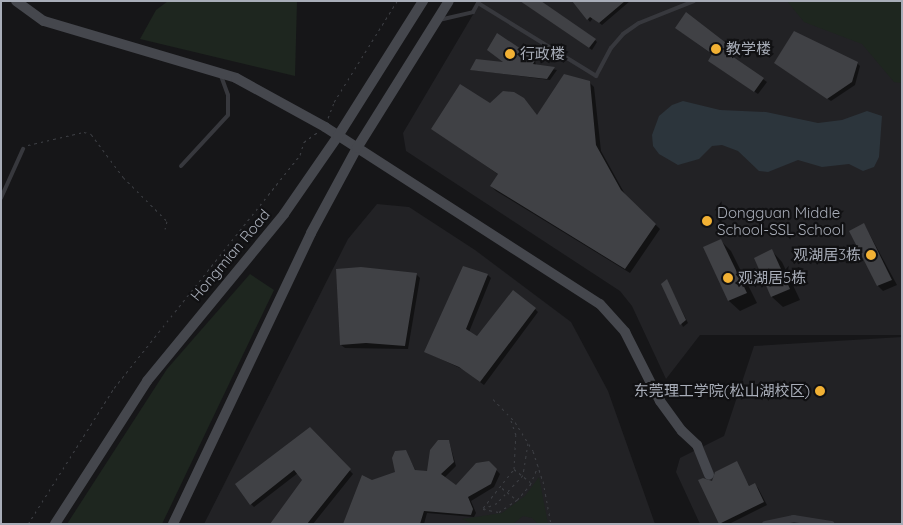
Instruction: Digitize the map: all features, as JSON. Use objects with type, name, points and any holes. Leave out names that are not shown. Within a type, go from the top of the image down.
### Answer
[{"type":"main road","points":[[16,1],[44,20],[60,26],[219,72],[325,127],[607,309],[633,345],[660,402],[682,431],[697,445],[709,475]]},
{"type":"main road","name":"Hongmian Road","points":[[55,524],[147,381],[284,214],[338,136],[423,1]]},
{"type":"main road","points":[[173,524],[311,233],[357,148],[449,1]]},
{"type":"main road","points":[[180,510],[181,524]]},
{"type":"street","points":[[765,524],[793,518],[831,524]]},
{"type":"lane","points":[[437,21],[473,12],[479,2],[596,76],[611,48],[623,34],[639,23],[694,1]]},
{"type":"lane","points":[[181,166],[228,115],[228,95],[219,72]]},
{"type":"lane","points":[[1,198],[24,149]]},
{"type":"path","points":[[28,524],[114,388],[300,155],[304,142],[325,127],[334,102],[398,1]]},
{"type":"path","points":[[24,149],[30,144],[84,132],[91,134],[123,177],[167,221],[165,229]]},
{"type":"path","points":[[493,399],[510,417],[528,443],[538,466],[551,524]]},
{"type":"path","points":[[483,509],[489,497],[502,487],[514,469],[516,435],[510,417]]},
{"type":"path","points":[[483,509],[497,503],[508,493],[522,475],[528,443]]},
{"type":"path","points":[[483,509],[499,512],[517,500],[531,482],[538,466]]},
{"type":"path","points":[[514,469],[531,482]]},
{"type":"path","points":[[502,487],[517,500]]},
{"type":"shaded area","points":[[168,1],[297,1],[295,76],[140,39],[156,10]]},
{"type":"shaded area","name":"Dongguan Middle School-SSL School","points":[[481,1],[902,1],[902,335],[700,335],[666,379],[632,306],[620,291],[406,151],[403,133]]},
{"type":"shaded area","points":[[787,1],[902,1],[902,83],[894,82],[862,44],[804,22]]},
{"type":"shaded area","points":[[683,101],[720,110],[766,112],[818,123],[842,120],[867,111],[882,116],[879,157],[874,167],[863,171],[849,164],[822,167],[798,160],[768,172],[759,171],[738,151],[722,145],[712,146],[699,159],[678,165],[659,154],[653,146],[652,135],[659,116],[672,105]]},
{"type":"shaded area","points":[[377,204],[409,207],[475,250],[571,322],[608,391],[655,524],[204,524],[348,239]]},
{"type":"shaded area","points":[[250,274],[274,290],[162,524],[67,524],[167,369]]},
{"type":"shaded area","name":"东莞理工学院(松山湖校区)","points":[[902,337],[902,524],[700,524],[676,472],[680,458],[724,436],[754,346]]},
{"type":"shaded area","points":[[539,477],[548,524],[538,524],[532,518],[523,516],[513,524],[473,524],[462,519],[502,513],[525,496]]},
{"type":"building","points":[[520,1],[541,1],[596,39],[589,48]]},
{"type":"building","points":[[572,1],[625,1],[599,23],[590,17],[587,20]]},
{"type":"building","name":"教学楼","points":[[686,12],[730,46],[726,52],[764,78],[754,92],[708,61],[712,54],[675,28]]},
{"type":"building","points":[[794,31],[858,62],[852,82],[827,99],[774,63]]},
{"type":"building","name":"行政楼","points":[[497,33],[536,59],[533,64],[555,67],[547,79],[470,70],[476,59],[503,62],[487,50]]},
{"type":"building","points":[[564,74],[590,81],[596,145],[621,190],[656,224],[625,269],[490,186],[498,174],[431,129],[460,84],[490,103],[503,91],[514,92],[524,98],[537,115]]},
{"type":"building","name":"观湖居3栋","points":[[864,223],[892,280],[877,286],[849,231]]},
{"type":"building","name":"观湖居5栋","points":[[721,239],[747,293],[728,301],[703,247]]},
{"type":"building","points":[[772,249],[790,289],[771,297],[754,258]]},
{"type":"building","points":[[463,266],[488,274],[466,329],[477,336],[513,290],[536,308],[480,382],[459,367],[424,352]]},
{"type":"building","points":[[361,267],[417,273],[405,346],[366,343],[340,345],[336,269]]},
{"type":"building","points":[[667,279],[686,320],[680,325],[661,284]]},
{"type":"building","points":[[310,427],[351,469],[307,524],[270,524],[302,480],[294,470],[250,505],[235,484]]},
{"type":"building","points":[[438,440],[449,440],[454,462],[441,474],[456,485],[476,463],[489,461],[497,469],[491,484],[468,497],[473,509],[471,515],[424,511],[420,524],[343,524],[362,475],[372,480],[395,472],[392,458],[395,451],[406,450],[415,470],[427,471],[430,450]]},
{"type":"building","points":[[737,461],[749,486],[755,483],[764,502],[719,524],[698,480],[703,478],[712,481],[715,472]]},
{"type":"place","name":"教学楼","points":[[716,49]]},
{"type":"place","name":"行政楼","points":[[510,54]]},
{"type":"place","name":"Dongguan Middle School-SSL School","points":[[707,221]]},
{"type":"place","name":"观湖居3栋","points":[[871,255]]},
{"type":"place","name":"观湖居5栋","points":[[728,278]]},
{"type":"place","name":"东莞理工学院(松山湖校区)","points":[[820,391]]}]
